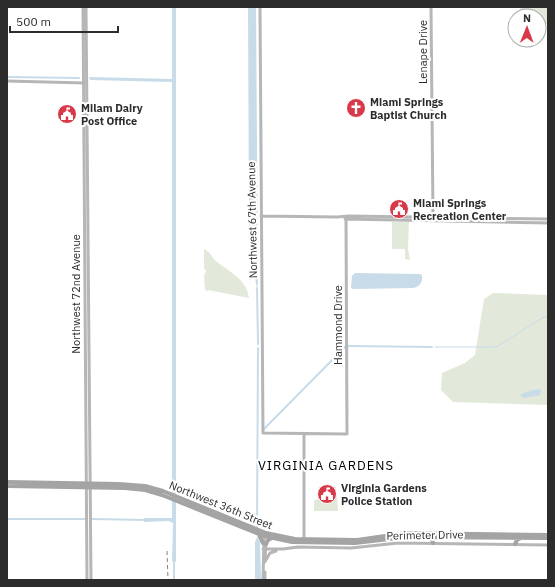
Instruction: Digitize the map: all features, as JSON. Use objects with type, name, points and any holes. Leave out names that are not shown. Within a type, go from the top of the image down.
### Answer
[{"type":"main road","name":"Northwest 36th Street","points":[[7,482],[23,484],[88,485],[138,489],[154,492],[168,495],[257,533],[288,538],[304,543]]},
{"type":"main road","name":"Northwest 36th Street","points":[[7,486],[23,484]]},
{"type":"main road","name":"Northwest 36th Street","points":[[208,512],[272,538],[288,542],[350,542],[400,535],[548,538]]},
{"type":"main road","points":[[257,533],[264,543],[272,538]]},
{"type":"main road","name":"Northwest 36th Street","points":[[400,535],[438,537],[479,536]]},
{"type":"main road","points":[[538,538],[542,535]]},
{"type":"main road","name":"Northwest 36th Street","points":[[516,537],[548,535]]},
{"type":"main road","points":[[429,536],[433,543]]},
{"type":"main road","points":[[433,543],[438,537]]},
{"type":"main road","points":[[515,544],[516,537]]},
{"type":"street","name":"Northwest 72nd Avenue","points":[[83,7],[89,287],[88,485]]},
{"type":"street","name":"Northwest 72nd Avenue","points":[[86,7],[85,284],[89,563],[91,580]]},
{"type":"street","name":"Northwest 67th Avenue","points":[[260,7],[263,433],[304,434]]},
{"type":"street","name":"Lenape Drive","points":[[431,7],[433,217]]},
{"type":"street","points":[[7,81],[85,83]]},
{"type":"street","points":[[261,216],[548,222]]},
{"type":"street","points":[[346,218],[433,217],[548,219]]},
{"type":"street","name":"Hammond Drive","points":[[304,434],[347,434],[346,218]]},
{"type":"street","points":[[85,284],[89,287]]},
{"type":"street","points":[[86,366],[89,363]]},
{"type":"street","points":[[265,561],[270,553],[304,543],[304,434]]},
{"type":"street","points":[[264,580],[265,534]]},
{"type":"street","name":"Perimeter Drive","points":[[304,543],[351,548],[398,543],[548,545]]},
{"type":"street","points":[[264,549],[280,550]]},
{"type":"street","points":[[264,549],[264,580]]},
{"type":"street","name":"Northwest 72nd Avenue","points":[[87,580],[89,563]]},
{"type":"green space","points":[[548,7],[548,24],[547,8],[520,8]]},
{"type":"green space","points":[[392,222],[409,222],[408,249],[410,260],[405,259],[405,249],[392,249]]},
{"type":"green space","points":[[204,249],[208,251],[217,262],[241,281],[248,292],[249,298],[205,290],[204,276],[206,271],[204,268]]},
{"type":"green space","points":[[493,293],[548,295],[548,405],[453,402],[441,390],[442,373],[465,363],[475,355],[484,299]]},
{"type":"green space","points":[[331,485],[336,487],[335,494],[337,495],[338,511],[314,511],[314,500],[321,499],[324,492],[328,492]]},
{"type":"water","points":[[172,7],[176,7],[176,562],[172,561],[173,523],[169,521],[144,522],[144,518],[172,518],[172,82],[90,80],[89,77],[172,79]]},
{"type":"water","points":[[248,7],[256,7],[257,289],[249,224]]},
{"type":"water","points":[[355,273],[420,274],[422,275],[422,280],[419,285],[413,288],[353,289],[351,288],[352,276]]},
{"type":"water","points":[[539,389],[541,391],[540,395],[524,398],[521,396],[521,394]]},
{"type":"water","points":[[257,537],[260,542],[261,580],[255,580],[255,542]]},
{"type":"waterway","points":[[7,77],[79,78]]},
{"type":"waterway","points":[[257,288],[258,344]]},
{"type":"waterway","points":[[435,347],[498,346],[542,318],[548,316]]},
{"type":"waterway","points":[[348,346],[432,347]]},
{"type":"waterway","points":[[264,429],[345,347]]},
{"type":"waterway","points":[[257,527],[258,348]]},
{"type":"waterway","points":[[7,519],[85,519]]},
{"type":"waterway","points":[[92,519],[147,520]]},
{"type":"waterway","points":[[174,560],[174,580]]},
{"type":"railway","points":[[167,551],[168,580]]},
{"type":"place","name":"Miami Springs Baptist Church","points":[[356,108]]},
{"type":"place","name":"Milam Dairy Post Office","points":[[67,114]]},
{"type":"place","name":"Miami Springs Recreation Center","points":[[399,209]]},
{"type":"place","name":"Virginia Gardens Police Station","points":[[327,494]]},
{"type":"district","name":"VIRGINIA GARDENS","points":[[326,465]]}]
